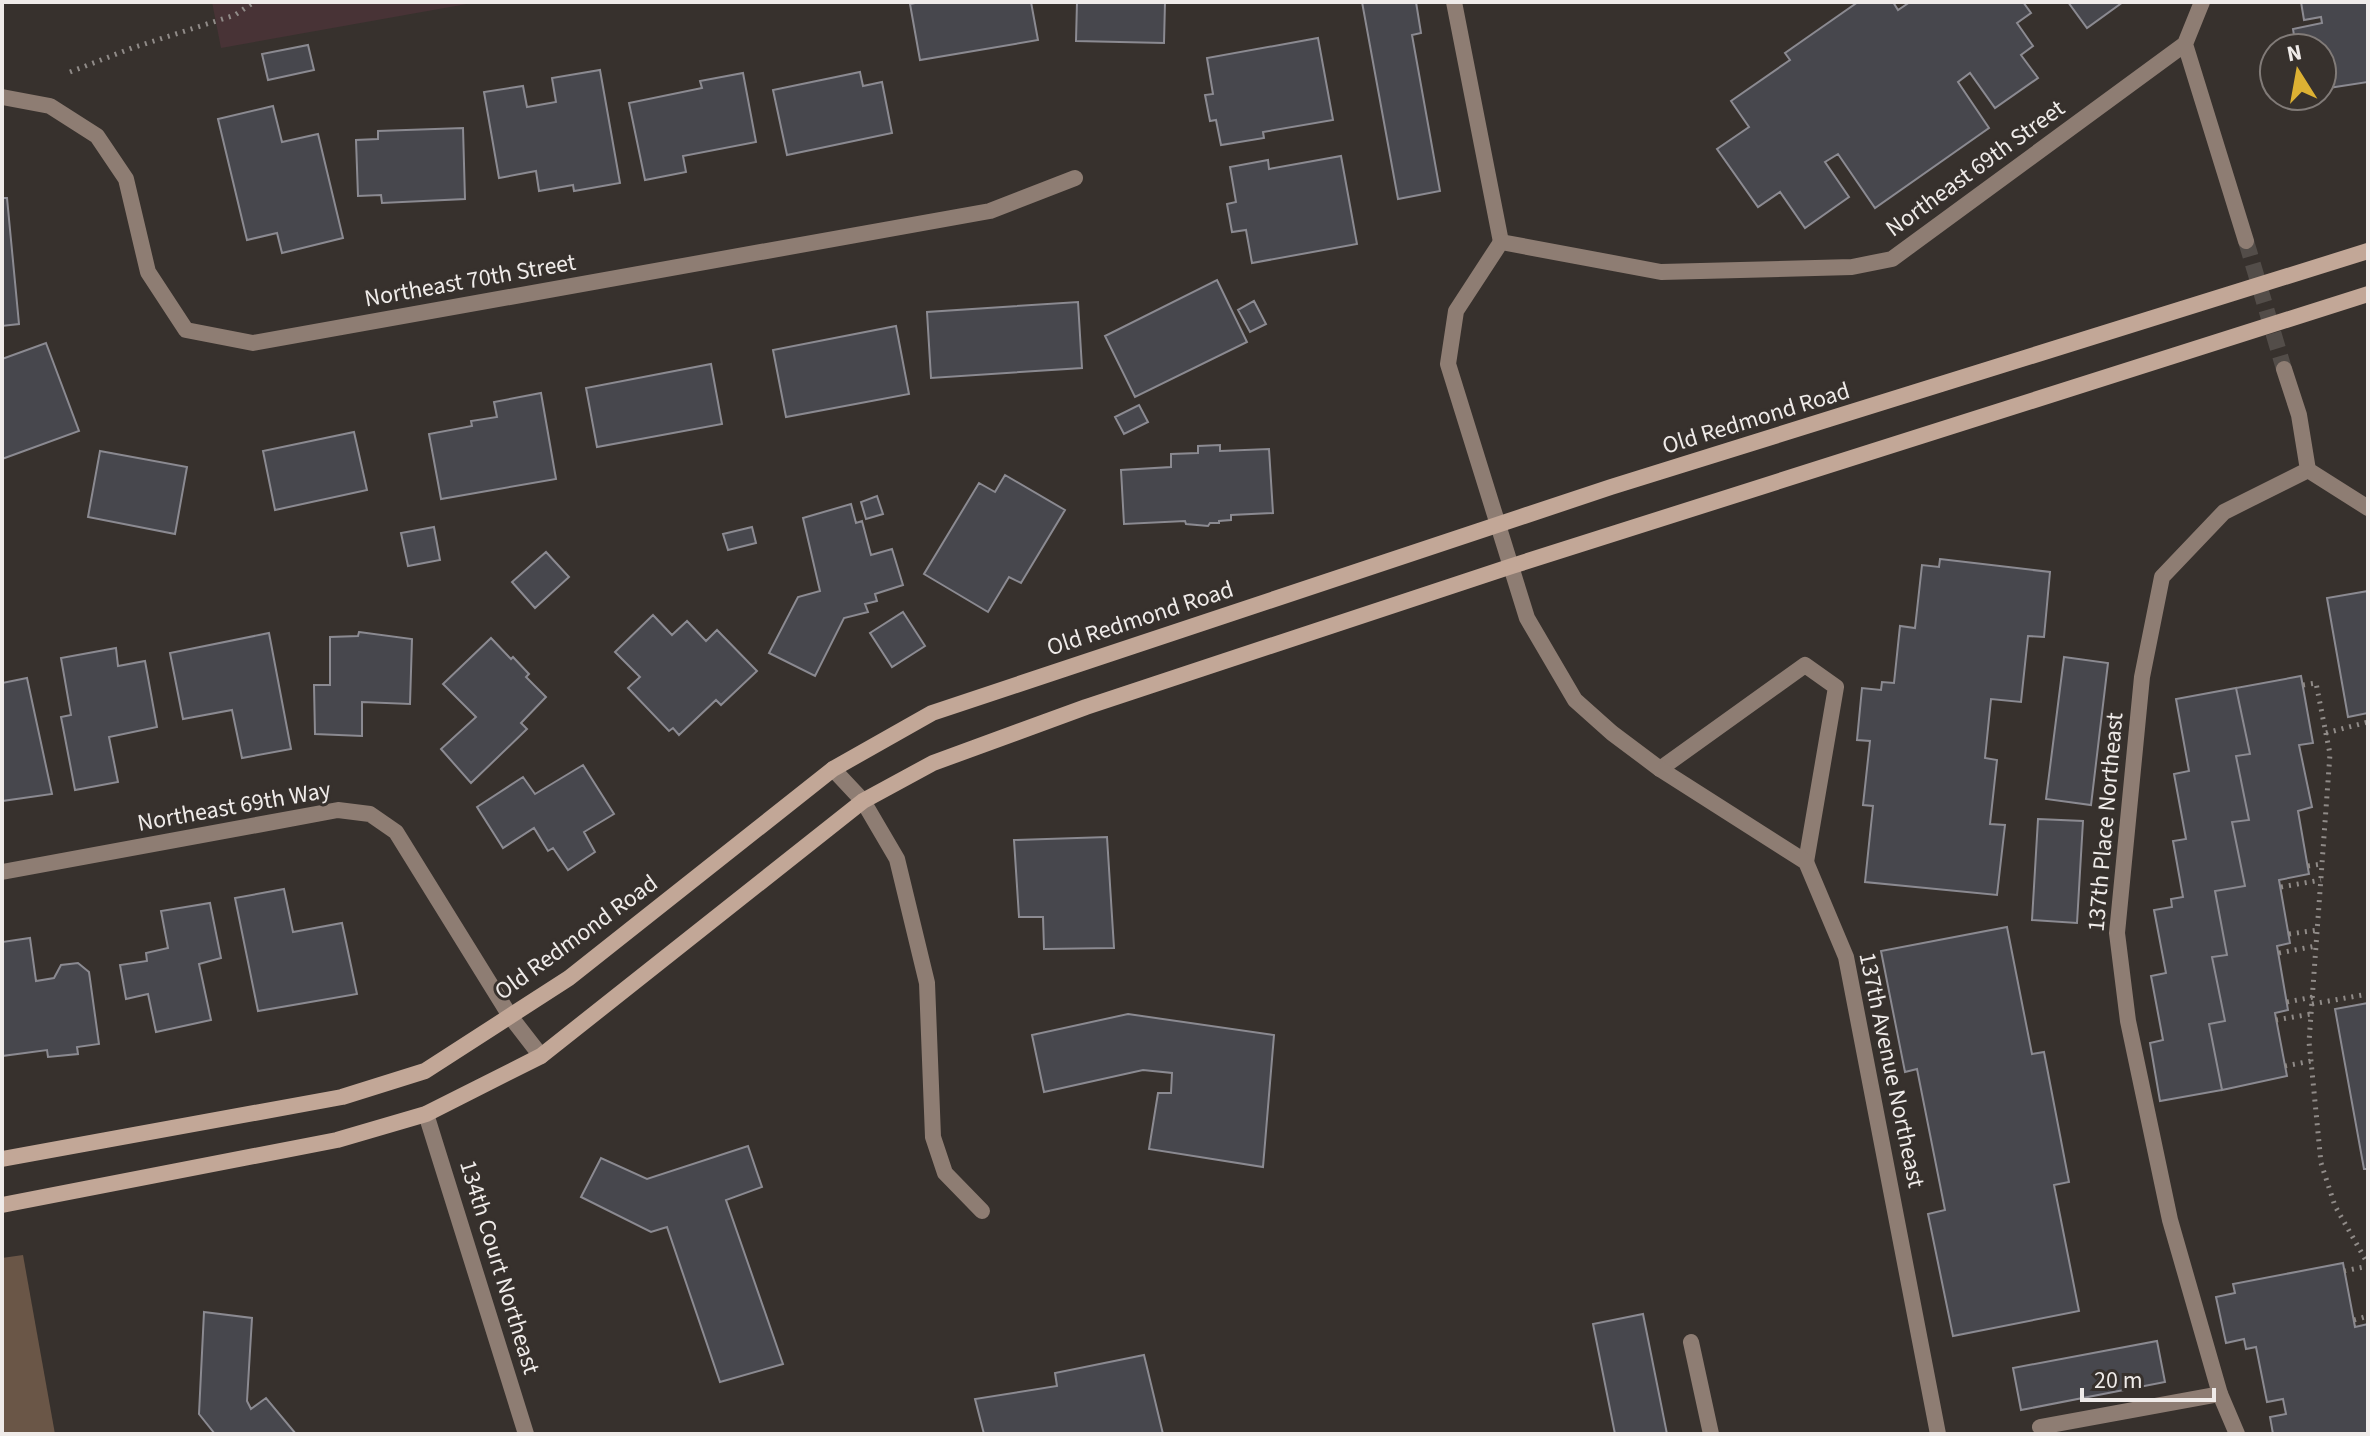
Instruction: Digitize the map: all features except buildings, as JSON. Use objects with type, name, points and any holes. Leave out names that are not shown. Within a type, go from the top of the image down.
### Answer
[{"type":"main road","name":"Old Redmond Road","points":[[2,1159],[342,1097],[425,1071],[569,978],[833,769],[932,713],[1611,487],[2368,251]]},
{"type":"main road","points":[[2,1205],[337,1140],[426,1114],[541,1056],[863,801],[933,763],[1086,707],[1512,566],[2368,294]]},
{"type":"street","points":[[1454,2],[1501,242],[1456,311],[1448,364],[1527,618],[1575,700],[1612,733],[1660,769],[1806,862],[1836,687],[1805,665],[1660,769]]},
{"type":"street","points":[[2202,2],[2185,44],[2246,241]]},
{"type":"street","name":"Northeast 69th Street","points":[[1501,242],[1661,272],[1852,267],[1892,259],[2185,44]]},
{"type":"street","name":"Northeast 70th Street","points":[[2,97],[50,106],[97,136],[126,179],[148,272],[186,330],[253,343],[990,211],[1075,178]]},
{"type":"street","points":[[2284,369],[2299,415],[2308,470],[2368,508]]},
{"type":"street","name":"137th Place Northeast","points":[[2237,1434],[2220,1394],[2170,1220],[2128,1021],[2117,933],[2142,677],[2162,577],[2224,512],[2308,470]]},
{"type":"street","points":[[833,769],[863,801],[897,859],[927,983],[933,1137],[945,1173],[982,1211]]},
{"type":"street","name":"Northeast 69th Way","points":[[2,872],[338,810],[370,814],[396,832],[510,1016],[541,1056]]},
{"type":"street","name":"137th Avenue Northeast","points":[[1806,862],[1846,957],[1938,1434]]},
{"type":"street","name":"134th Court Northeast","points":[[426,1114],[526,1434]]},
{"type":"street","points":[[1691,1342],[1711,1434]]},
{"type":"street","points":[[2040,1427],[2220,1394]]},
{"type":"path","points":[[70,72],[132,48],[235,15],[254,2]]},
{"type":"path","points":[[2303,685],[2316,683],[2330,754],[2311,1014],[2311,1061],[2321,1163],[2335,1206],[2368,1265],[2344,1271]]},
{"type":"path","points":[[2326,733],[2368,722]]},
{"type":"path","points":[[2308,866],[2322,864]]},
{"type":"path","points":[[2281,887],[2321,880]]},
{"type":"path","points":[[2289,934],[2318,930]]},
{"type":"path","points":[[2279,953],[2316,946]]},
{"type":"path","points":[[2287,1002],[2368,994]]},
{"type":"path","points":[[2276,1020],[2311,1014]]},
{"type":"path","points":[[2285,1066],[2311,1061]]},
{"type":"path","points":[[2354,1320],[2368,1316]]},
{"type":"shaded area","points":[[212,2],[478,2],[221,48]]},
{"type":"shaded area","points":[[23,1255],[55,1434],[2,1434],[2,1258]]},
{"type":"tunnel","points":[[2246,241],[2284,369]]}]
